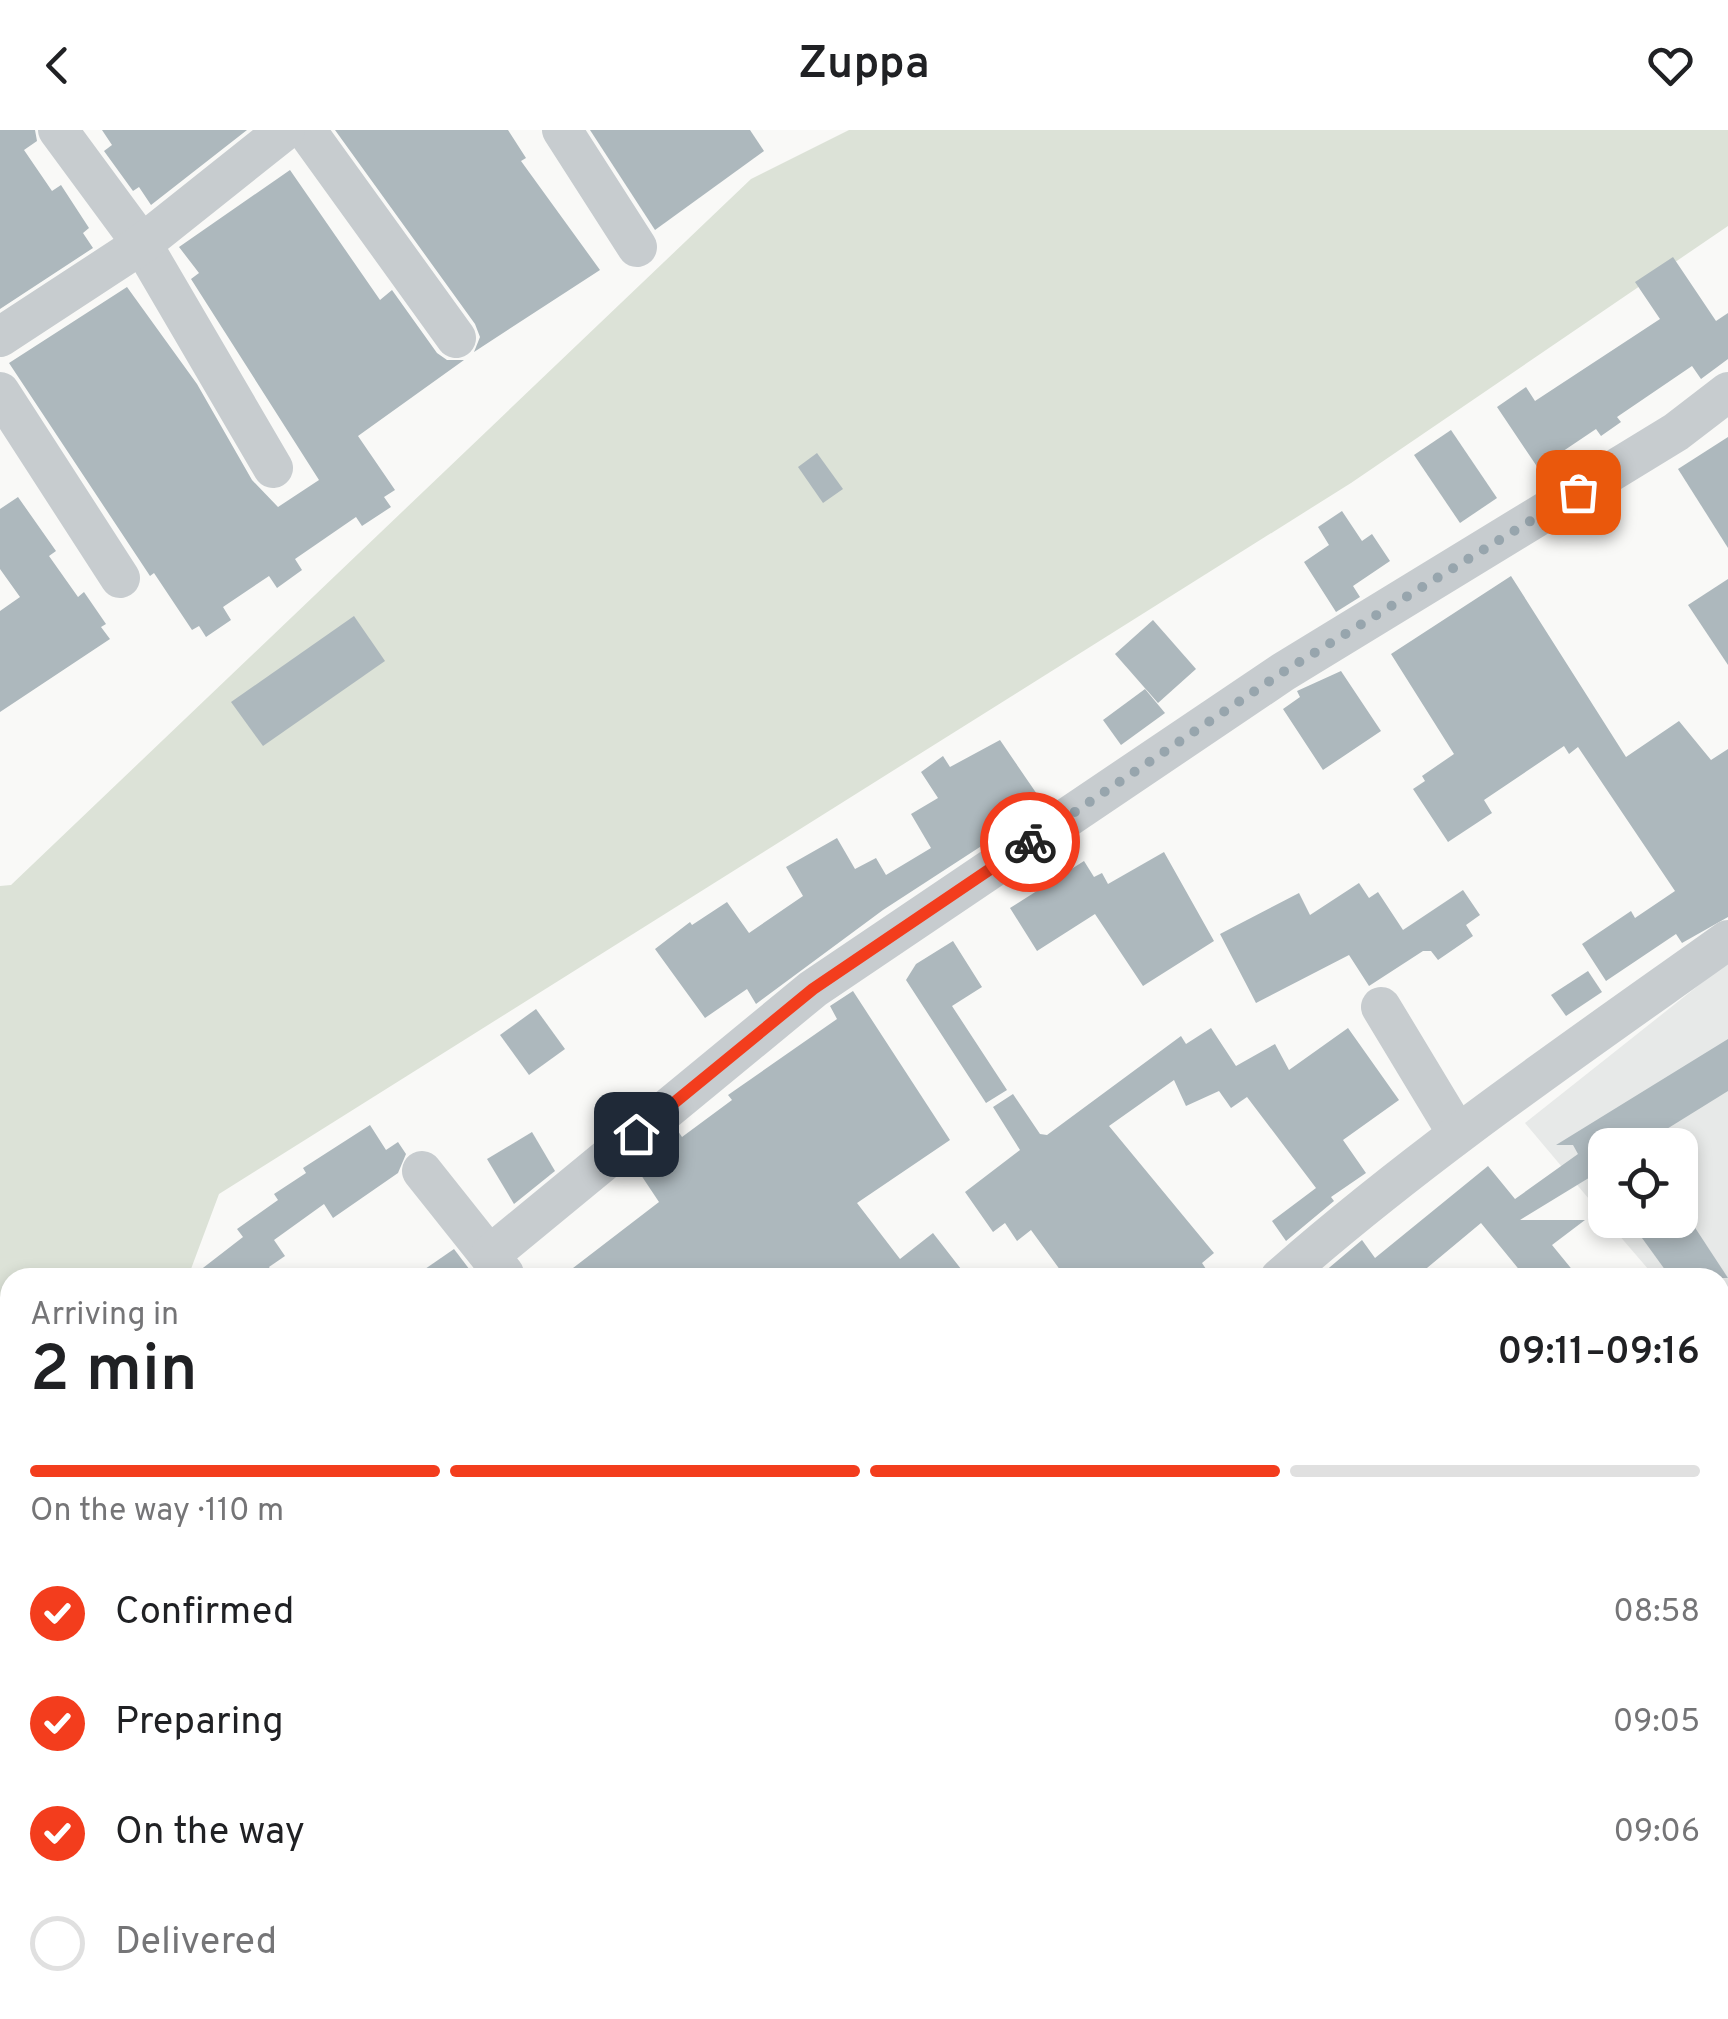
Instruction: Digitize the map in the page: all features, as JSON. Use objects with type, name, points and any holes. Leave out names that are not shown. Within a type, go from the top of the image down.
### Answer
[{"type":"street","points":[[58,130],[142,244],[273,468]]},
{"type":"street","points":[[0,337],[142,244],[285,130]]},
{"type":"street","points":[[306,130],[456,338]]},
{"type":"street","points":[[562,130],[636,247]]},
{"type":"street","points":[[0,392],[120,578]]},
{"type":"street","points":[[422,1171],[498,1266],[813,989],[1283,672],[1676,432],[1728,392]]},
{"type":"street","points":[[1291,1268],[1359,1208],[1457,1132],[1728,940]]},
{"type":"street","points":[[1382,1007],[1457,1132]]},
{"type":"shaded area","points":[[849,130],[1728,130],[1728,226],[1351,483],[219,1194],[191,1268],[0,1268],[0,886],[11,885],[751,179]]},
{"type":"shaded area","points":[[1728,962],[1728,1268],[1647,1268],[1621,1238],[1698,1238],[1698,1128],[1588,1128],[1588,1198],[1525,1123]]},
{"type":"building","points":[[0,130],[35,130],[37,141],[24,150],[52,191],[61,185],[89,228],[83,233],[93,248],[0,309]]},
{"type":"building","points":[[102,130],[247,130],[151,205],[139,187],[133,191],[104,151],[112,145]]},
{"type":"building","points":[[335,130],[508,130],[526,158],[521,161],[600,270],[474,352],[480,337],[475,324]]},
{"type":"building","points":[[590,130],[750,130],[764,151],[655,230]]},
{"type":"building","points":[[290,170],[380,300],[392,290],[437,353],[447,360],[464,360],[358,436],[395,490],[384,497],[391,507],[362,526],[356,517],[295,559],[302,570],[277,588],[269,576],[223,607],[231,620],[206,637],[199,626],[192,630],[154,573],[150,576],[9,363],[127,287],[197,384],[252,480],[278,507],[319,480],[191,279],[199,273],[179,247]]},
{"type":"building","points":[[1673,257],[1716,321],[1728,313],[1728,359],[1701,379],[1692,366],[1617,417],[1621,422],[1601,436],[1596,429],[1538,468],[1497,407],[1526,387],[1535,401],[1660,319],[1635,282]]},
{"type":"building","points":[[1451,430],[1497,498],[1460,523],[1414,455]]},
{"type":"building","points":[[1728,437],[1728,548],[1678,469]]},
{"type":"building","points":[[817,453],[843,489],[823,503],[798,467]]},
{"type":"building","points":[[18,497],[56,551],[49,556],[78,597],[84,592],[106,624],[101,627],[110,639],[0,712],[0,611],[20,597],[0,569],[0,509]]},
{"type":"building","points":[[1342,511],[1362,541],[1372,534],[1390,561],[1353,586],[1360,597],[1336,612],[1304,562],[1329,545],[1318,527]]},
{"type":"building","points":[[1511,576],[1626,757],[1679,721],[1711,760],[1728,749],[1728,917],[1682,943],[1676,934],[1606,981],[1582,944],[1631,911],[1635,918],[1675,891],[1578,747],[1569,754],[1564,746],[1484,800],[1492,813],[1448,842],[1413,789],[1425,781],[1422,776],[1454,754],[1391,654]]},
{"type":"building","points":[[1728,579],[1728,665],[1688,605]]},
{"type":"building","points":[[354,616],[385,661],[263,746],[231,702]]},
{"type":"building","points":[[1153,620],[1196,669],[1158,703],[1115,654]]},
{"type":"building","points":[[1341,671],[1381,731],[1323,770],[1283,709],[1300,697],[1297,691]]},
{"type":"building","points":[[1145,689],[1165,713],[1121,745],[1103,720]]},
{"type":"building","points":[[1000,740],[1041,800],[1023,813],[1026,817],[883,910],[756,1004],[747,989],[705,1018],[655,949],[690,922],[692,925],[727,902],[749,933],[803,896],[786,867],[837,838],[855,869],[876,858],[886,875],[931,848],[911,814],[938,798],[921,772],[943,756],[950,767]]},
{"type":"building","points":[[1164,852],[1214,941],[1143,986],[1095,914],[1037,951],[1010,908],[1084,861],[1094,877],[1102,873],[1108,884]]},
{"type":"building","points":[[1359,883],[1369,898],[1378,892],[1403,930],[1463,890],[1480,915],[1466,925],[1473,936],[1438,960],[1431,951],[1423,951],[1369,986],[1349,955],[1256,1003],[1220,934],[1299,893],[1310,915]]},
{"type":"building","points":[[953,941],[982,987],[952,1006],[1007,1090],[986,1103],[906,980],[916,964]]},
{"type":"building","points":[[1588,971],[1602,992],[1566,1016],[1551,995]]},
{"type":"building","points":[[853,991],[950,1140],[857,1203],[900,1259],[933,1233],[960,1268],[573,1268],[659,1202],[635,1166],[678,1131],[682,1137],[732,1100],[728,1095],[837,1019],[830,1006]]},
{"type":"building","points":[[536,1009],[565,1049],[529,1075],[500,1035]]},
{"type":"building","points":[[1211,1028],[1236,1066],[1275,1044],[1289,1070],[1348,1028],[1399,1100],[1343,1140],[1366,1173],[1331,1197],[1334,1201],[1286,1241],[1272,1221],[1316,1188],[1247,1097],[1231,1108],[1219,1091],[1186,1106],[1174,1080],[1109,1126],[1214,1253],[1202,1263],[1205,1268],[1059,1268],[1031,1230],[1017,1241],[1005,1223],[993,1232],[965,1192],[1020,1150],[993,1107],[1013,1094],[1040,1134],[1047,1135],[1181,1036],[1186,1044]]},
{"type":"building","points":[[1728,1039],[1728,1091],[1668,1128],[1588,1128],[1588,1178],[1520,1220],[1585,1220],[1552,1245],[1571,1268],[1518,1268],[1481,1223],[1427,1268],[1329,1268],[1362,1240],[1375,1258],[1488,1166],[1515,1199],[1578,1154],[1573,1145],[1556,1145]]},
{"type":"building","points":[[370,1125],[386,1150],[398,1142],[406,1154],[398,1173],[333,1218],[324,1204],[274,1240],[285,1256],[270,1268],[203,1268],[243,1237],[237,1229],[278,1200],[274,1194],[306,1173],[303,1168]]},
{"type":"building","points":[[532,1132],[555,1171],[514,1204],[487,1159]]},
{"type":"building","points":[[1698,1232],[1721,1268],[1664,1268],[1642,1238],[1698,1238]]},
{"type":"building","points":[[454,1249],[468,1268],[426,1268]]},
{"type":"way so far","points":[[1030,842],[1283,672],[1578,492]]},
{"type":"route","points":[[636,1134],[813,989],[1030,842]]}]
